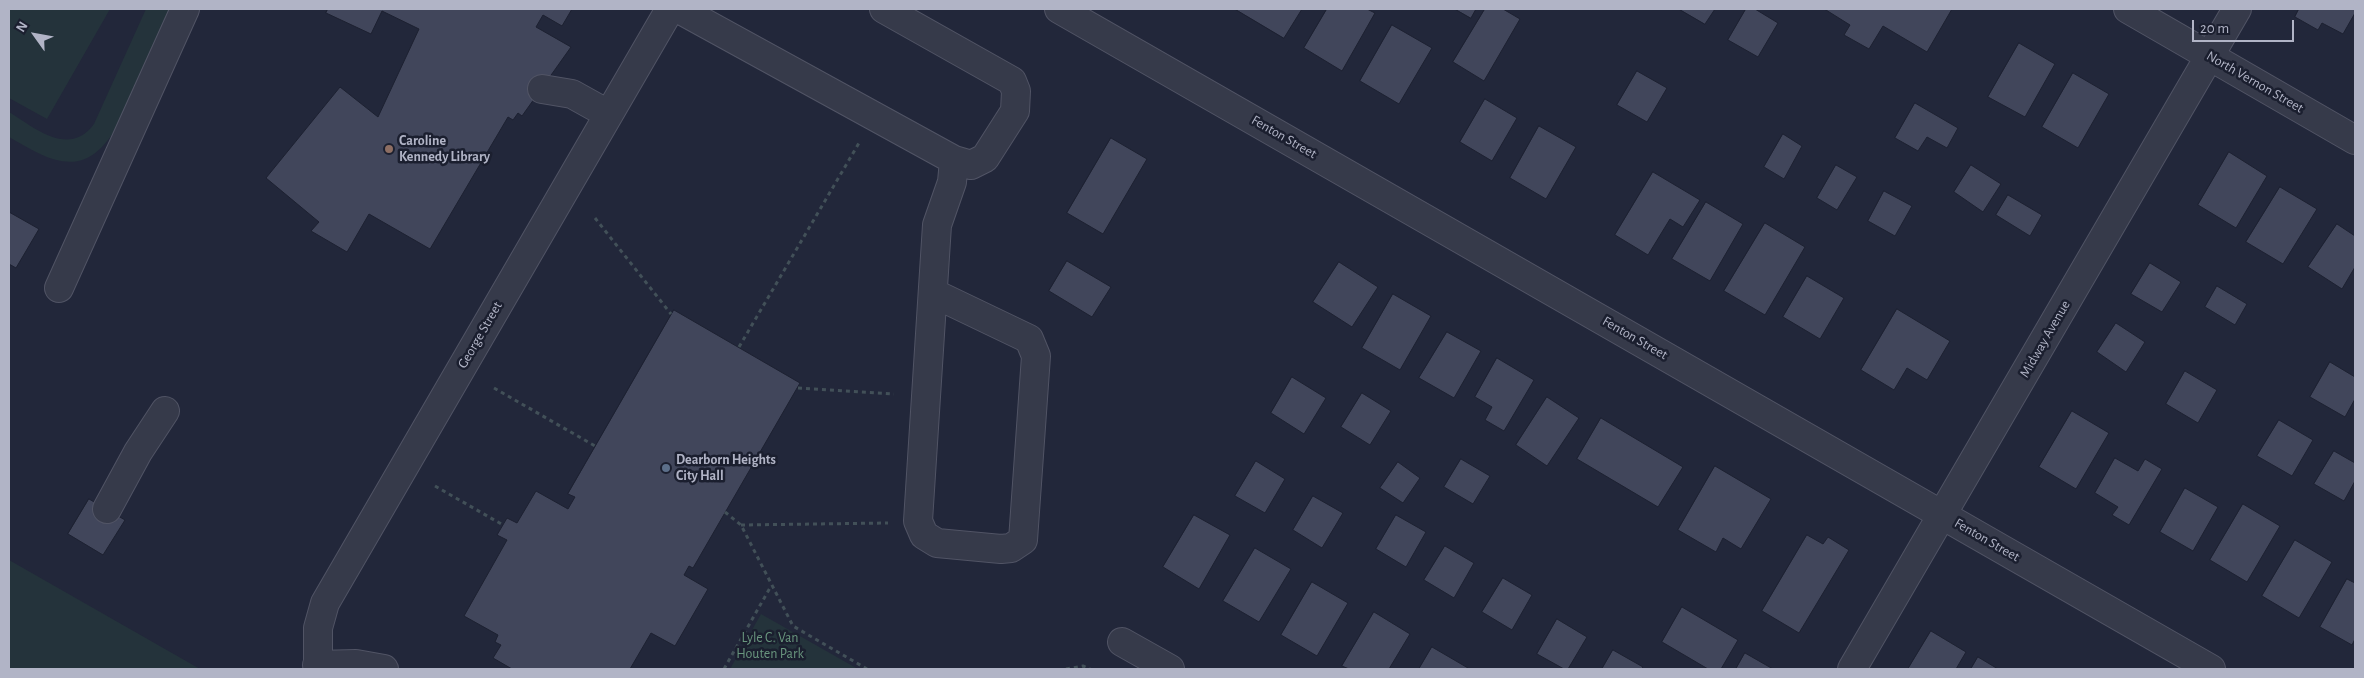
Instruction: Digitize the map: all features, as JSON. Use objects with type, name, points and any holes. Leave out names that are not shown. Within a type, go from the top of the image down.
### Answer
[{"type":"street","points":[[59,288],[185,9]]},
{"type":"street","name":"George Street","points":[[318,667],[318,628],[324,603],[670,9]]},
{"type":"street","points":[[679,9],[954,160],[970,165],[985,158],[1015,111],[1016,91],[1012,81],[884,9]]},
{"type":"street","name":"Fenton Street","points":[[1059,9],[2211,669]]},
{"type":"street","name":"North Vernon Street","points":[[2128,9],[2355,140]]},
{"type":"street","name":"Midway Avenue","points":[[1852,669],[2237,9]]},
{"type":"street","points":[[542,89],[572,94],[608,114]]},
{"type":"street","points":[[933,292],[1029,339],[1036,356],[1023,540],[1011,548],[1001,549],[937,544],[924,535],[918,521],[937,225],[952,182],[954,160]]},
{"type":"street","points":[[107,509],[138,452],[165,411]]},
{"type":"street","points":[[1122,642],[1170,669]]},
{"type":"street","points":[[318,667],[356,664],[384,669]]},
{"type":"path","points":[[739,347],[875,116]]},
{"type":"path","points":[[595,218],[671,314]]},
{"type":"path","points":[[494,388],[595,446]]},
{"type":"path","points":[[798,388],[926,396]]},
{"type":"path","points":[[435,486],[503,525]]},
{"type":"path","points":[[726,512],[741,525],[793,626],[867,669]]},
{"type":"path","points":[[741,525],[918,521]]},
{"type":"path","points":[[724,669],[772,585]]},
{"type":"path","points":[[1066,669],[1083,666],[1090,669]]},
{"type":"green space","points":[[9,9],[110,9],[47,119],[9,98]]},
{"type":"green space","points":[[146,9],[170,9],[115,130],[103,146],[91,156],[78,161],[65,162],[38,153],[9,137],[9,112],[52,137],[74,139],[84,134],[94,124]]},
{"type":"green space","points":[[9,560],[200,669],[9,669]]},
{"type":"green space","name":"Lyle C. Van Houten Park","points":[[761,614],[858,669],[730,669]]},
{"type":"building","name":"Caroline Kennedy Library","points":[[328,9],[572,9],[562,26],[543,15],[536,27],[571,47],[522,116],[518,113],[513,120],[508,117],[430,249],[369,214],[347,252],[311,231],[319,222],[266,178],[340,87],[378,117],[419,29],[382,11],[371,34],[326,13]]},
{"type":"building","points":[[1235,9],[1302,9],[1284,38]]},
{"type":"building","points":[[1327,9],[1367,9],[1375,13],[1342,71],[1304,48]]},
{"type":"building","points":[[1455,9],[1476,9],[1471,18]]},
{"type":"building","points":[[1485,9],[1503,9],[1520,19],[1484,81],[1453,62]]},
{"type":"building","points":[[1679,9],[1715,9],[1705,24]]},
{"type":"building","points":[[1746,9],[1755,9],[1778,23],[1758,57],[1728,40]]},
{"type":"building","points":[[1827,9],[1952,9],[1927,52],[1883,26],[1869,49],[1844,35],[1850,25]]},
{"type":"building","points":[[2299,9],[2355,9],[2355,13],[2343,34],[2322,23],[2318,30],[2295,17]]},
{"type":"building","points":[[1392,25],[1432,48],[1399,104],[1360,81]]},
{"type":"building","points":[[2019,43],[2055,64],[2025,117],[1988,97]]},
{"type":"building","points":[[1637,71],[1667,88],[1647,122],[1617,105]]},
{"type":"building","points":[[2073,73],[2109,94],[2078,148],[2042,127]]},
{"type":"building","points":[[1485,99],[1517,118],[1492,161],[1460,142]]},
{"type":"building","points":[[1915,103],[1958,128],[1947,148],[1927,137],[1918,151],[1895,138]]},
{"type":"building","points":[[1539,126],[1576,147],[1546,199],[1510,178]]},
{"type":"building","points":[[1783,134],[1802,146],[1784,179],[1764,167]]},
{"type":"building","points":[[1111,138],[1147,159],[1103,234],[1067,213]]},
{"type":"building","points":[[2229,152],[2267,176],[2236,228],[2198,205]]},
{"type":"building","points":[[1836,165],[1857,177],[1837,210],[1817,198]]},
{"type":"building","points":[[1971,165],[2001,184],[1983,212],[1954,192]]},
{"type":"building","points":[[1653,172],[1700,200],[1683,227],[1670,219],[1648,255],[1615,235]]},
{"type":"building","points":[[2280,187],[2317,209],[2283,264],[2246,242]]},
{"type":"building","points":[[1884,191],[1912,206],[1895,236],[1868,221]]},
{"type":"building","points":[[2008,195],[2042,215],[2030,236],[1996,215]]},
{"type":"building","points":[[1706,202],[1743,224],[1710,281],[1672,259]]},
{"type":"building","points":[[9,212],[39,229],[16,268],[9,264]]},
{"type":"building","points":[[1765,223],[1805,247],[1765,315],[1724,291]]},
{"type":"building","points":[[2337,224],[2355,236],[2355,267],[2342,289],[2308,267]]},
{"type":"building","points":[[1067,261],[1111,287],[1092,317],[1049,291]]},
{"type":"building","points":[[1339,262],[1378,287],[1352,327],[1313,302]]},
{"type":"building","points":[[2150,263],[2181,282],[2162,312],[2131,294]]},
{"type":"building","points":[[1807,276],[1844,298],[1820,339],[1783,317]]},
{"type":"building","points":[[2217,286],[2247,304],[2235,325],[2205,307]]},
{"type":"building","points":[[1393,294],[1431,316],[1400,370],[1362,348]]},
{"type":"building","points":[[1897,309],[1950,341],[1927,380],[1907,368],[1894,390],[1861,370]]},
{"type":"building","name":"Dearborn Heights City Hall","points":[[674,310],[800,383],[693,568],[689,566],[684,575],[708,589],[675,646],[651,633],[630,669],[512,669],[493,658],[501,645],[495,642],[498,635],[464,616],[507,540],[497,535],[507,518],[517,523],[536,491],[568,509],[575,497],[568,494]]},
{"type":"building","points":[[2116,323],[2145,342],[2126,372],[2097,352]]},
{"type":"building","points":[[1447,332],[1481,351],[1454,398],[1419,378]]},
{"type":"building","points":[[1497,358],[1534,380],[1504,431],[1485,420],[1492,407],[1475,397]]},
{"type":"building","points":[[2330,362],[2355,377],[2355,399],[2345,417],[2310,397]]},
{"type":"building","points":[[2185,371],[2217,390],[2198,423],[2166,404]]},
{"type":"building","points":[[1292,377],[1326,398],[1304,434],[1271,413]]},
{"type":"building","points":[[1362,393],[1391,411],[1370,445],[1341,427]]},
{"type":"building","points":[[1547,397],[1579,418],[1547,466],[1516,445]]},
{"type":"building","points":[[2072,411],[2109,433],[2076,489],[2039,467]]},
{"type":"building","points":[[1601,418],[1683,467],[1658,507],[1577,459]]},
{"type":"building","points":[[2279,420],[2313,440],[2292,476],[2257,456]]},
{"type":"building","points":[[2334,451],[2355,463],[2355,481],[2344,501],[2314,484]]},
{"type":"building","points":[[2115,458],[2138,471],[2145,459],[2162,469],[2129,525],[2112,515],[2118,507],[2095,493]]},
{"type":"building","points":[[1461,459],[1490,476],[1473,504],[1444,487]]},
{"type":"building","points":[[1256,461],[1285,479],[1265,513],[1235,496]]},
{"type":"building","points":[[1398,462],[1420,478],[1403,503],[1380,488]]},
{"type":"building","points":[[1715,466],[1771,499],[1741,549],[1723,538],[1716,552],[1678,530]]},
{"type":"building","points":[[2185,488],[2218,507],[2193,551],[2160,532]]},
{"type":"building","points":[[1313,496],[1343,513],[1322,548],[1293,530]]},
{"type":"building","points":[[89,499],[125,520],[103,555],[68,534]]},
{"type":"building","points":[[2243,504],[2280,526],[2247,582],[2210,560]]},
{"type":"building","points":[[1194,515],[1230,535],[1199,589],[1163,567]]},
{"type":"building","points":[[1396,515],[1426,532],[1406,567],[1376,549]]},
{"type":"building","points":[[1807,535],[1823,544],[1828,537],[1849,550],[1799,633],[1762,611]]},
{"type":"building","points":[[2295,540],[2332,562],[2299,618],[2262,596]]},
{"type":"building","points":[[1445,546],[1474,563],[1454,598],[1424,580]]},
{"type":"building","points":[[1255,548],[1291,569],[1259,622],[1223,601]]},
{"type":"building","points":[[1503,578],[1532,595],[1512,630],[1482,612]]},
{"type":"building","points":[[2347,579],[2355,583],[2355,639],[2352,645],[2320,627]]},
{"type":"building","points":[[1312,582],[1348,603],[1317,656],[1281,635]]},
{"type":"building","points":[[1682,607],[1738,640],[1721,669],[1708,669],[1662,642]]},
{"type":"building","points":[[1374,612],[1410,634],[1389,669],[1349,669],[1342,666]]},
{"type":"building","points":[[1557,619],[1587,637],[1568,669],[1564,669],[1537,654]]},
{"type":"building","points":[[1931,631],[1966,652],[1956,669],[1908,669]]},
{"type":"building","points":[[1432,647],[1468,668],[1419,669]]},
{"type":"building","points":[[1613,650],[1643,667],[1641,669],[1602,669]]},
{"type":"building","points":[[1745,653],[1773,669],[1736,669]]},
{"type":"building","points":[[1978,657],[1998,669],[1971,669]]},
{"type":"place","name":"Caroline Kennedy Library","points":[[389,149]]},
{"type":"place","name":"Dearborn Heights City Hall","points":[[666,468]]}]
